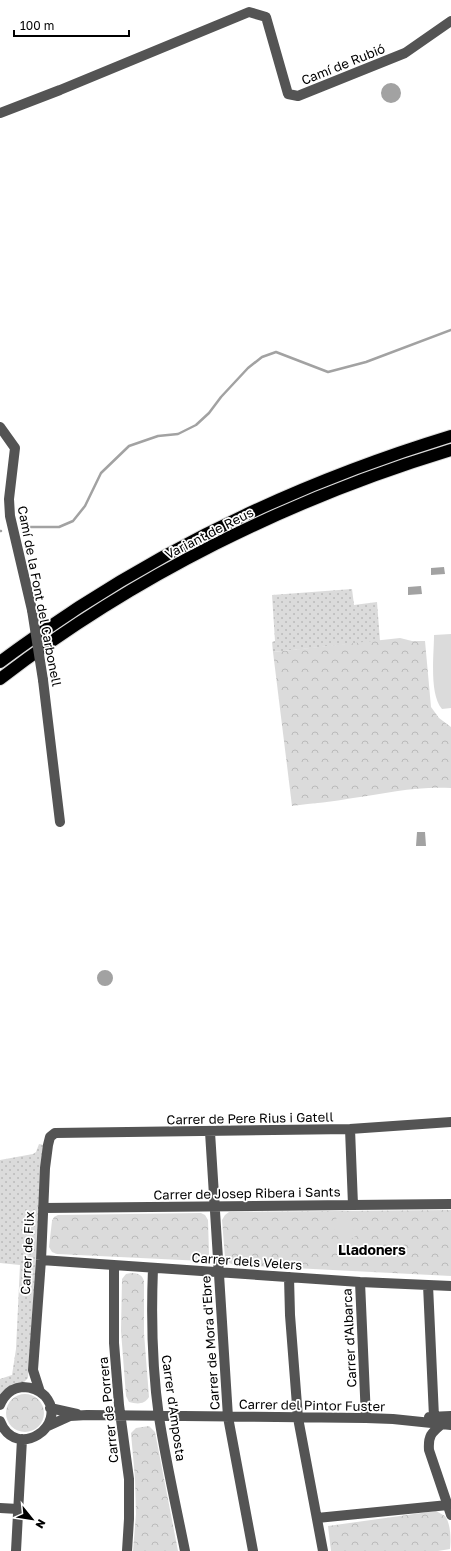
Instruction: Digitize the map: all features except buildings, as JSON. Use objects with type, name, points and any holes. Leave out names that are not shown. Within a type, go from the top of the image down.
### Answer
[{"type":"highway","name":"Variant de Reus","points":[[0,662],[27,641],[110,587],[188,542],[257,509],[331,477],[409,449],[451,436]]},
{"type":"highway","name":"Variant de Reus","points":[[0,679],[33,654],[118,598],[196,554],[264,520],[336,490],[414,461],[451,450]]},
{"type":"street","name":"Camí de Rubió","points":[[0,113],[60,90],[249,12],[266,17],[288,94],[298,96],[405,53],[451,22]]},
{"type":"street","name":"Camí de la Font del Carbonell","points":[[0,427],[15,448],[9,500],[10,516],[32,610],[43,680],[60,822]]},
{"type":"street","name":"Carrer de Pere Rius i Gatell","points":[[50,1138],[55,1133],[64,1132],[210,1132],[350,1129],[451,1122]]},
{"type":"street","points":[[350,1129],[353,1205]]},
{"type":"street","name":"Carrer de Mora d'Ebre","points":[[210,1132],[228,1417],[253,1551]]},
{"type":"street","name":"Carrer de Flix","points":[[24,1387],[32,1370],[41,1260],[45,1168],[50,1138]]},
{"type":"street","name":"Carrer de Josep Ribera i Sants","points":[[43,1208],[451,1204]]},
{"type":"street","name":"Carrer dels Velers","points":[[41,1260],[360,1282],[451,1286]]},
{"type":"street","name":"Carrer de Porrera","points":[[114,1266],[114,1343],[119,1405],[122,1417],[129,1479],[127,1551]]},
{"type":"street","name":"Carrer d'Amposta","points":[[153,1268],[151,1310],[152,1349],[159,1417],[185,1551]]},
{"type":"street","points":[[289,1277],[290,1315],[298,1418],[323,1551]]},
{"type":"street","name":"Carrer d'Albarca","points":[[360,1282],[366,1418]]},
{"type":"street","points":[[317,1518],[450,1510],[429,1450],[428,1441],[432,1432],[442,1422],[428,1285]]},
{"type":"street","name":"Carrer de Flix","points":[[32,1370],[40,1392],[47,1399],[50,1408]]},
{"type":"street","points":[[0,1405],[8,1393],[19,1388],[33,1388],[40,1392]]},
{"type":"street","points":[[48,1426],[50,1420],[50,1408]]},
{"type":"street","name":"Carrer del Pintor Fuster","points":[[50,1408],[87,1415]]},
{"type":"street","name":"Carrer del Pintor Fuster","points":[[22,1439],[31,1439],[39,1436],[48,1426],[70,1416],[87,1415],[122,1417],[366,1418],[442,1422],[451,1416]]},
{"type":"street","points":[[0,1422],[5,1431],[10,1435],[22,1439],[16,1551]]},
{"type":"street","points":[[0,1508],[18,1509]]},
{"type":"green space","points":[[352,589],[354,605],[377,602],[380,641],[273,652],[272,642],[275,641],[272,595]]},
{"type":"green space","points":[[451,634],[451,708],[442,709],[435,694],[433,674],[434,635]]},
{"type":"green space","points":[[400,638],[412,641],[425,641],[431,707],[439,718],[451,727],[451,788],[414,789],[338,801],[292,806],[273,652]]},
{"type":"green space","points":[[39,1144],[44,1145],[28,1378],[23,1383],[0,1396],[0,1379],[12,1375],[16,1349],[20,1265],[0,1263],[0,1160],[33,1154],[36,1152]]},
{"type":"green space","points":[[451,1210],[451,1276],[234,1265],[227,1262],[225,1258],[222,1220],[229,1212]]},
{"type":"green space","points":[[201,1213],[205,1215],[208,1220],[209,1254],[208,1259],[203,1261],[57,1254],[52,1252],[49,1247],[52,1221],[54,1217],[58,1215]]},
{"type":"green space","points":[[344,1214],[357,1235],[343,1244],[330,1222]]},
{"type":"green space","points":[[126,1274],[139,1274],[144,1281],[144,1333],[149,1397],[143,1403],[129,1402],[126,1396],[121,1331],[122,1279]]},
{"type":"green space","points":[[21,1394],[29,1394],[39,1399],[43,1406],[43,1420],[39,1427],[29,1432],[21,1432],[11,1427],[9,1424],[6,1417],[6,1409],[11,1399],[14,1397]]},
{"type":"green space","points":[[149,1426],[155,1432],[178,1551],[133,1551],[136,1514],[131,1433],[136,1428]]},
{"type":"green space","points":[[436,1511],[445,1516],[447,1519],[450,1549],[438,1551],[331,1551],[328,1526]]},
{"type":"shaded area","points":[[387,83],[395,83],[401,89],[401,97],[395,103],[387,103],[381,97],[381,89]]},
{"type":"shaded area","points":[[444,567],[445,574],[431,575],[431,568]]},
{"type":"shaded area","points":[[421,586],[422,594],[408,595],[408,587]]},
{"type":"shaded area","points":[[417,832],[425,832],[426,846],[416,846]]},
{"type":"shaded area","points":[[102,970],[108,970],[113,975],[111,984],[108,986],[102,986],[97,981],[97,975]]},
{"type":"waterway","points":[[27,527],[59,527],[73,521],[85,506],[101,473],[129,446],[158,436],[178,434],[196,425],[209,413],[221,397],[248,368],[262,357],[276,352],[328,372],[366,362],[451,330]]},
{"type":"district","name":"Lladoners","points":[[372,1249]]}]
